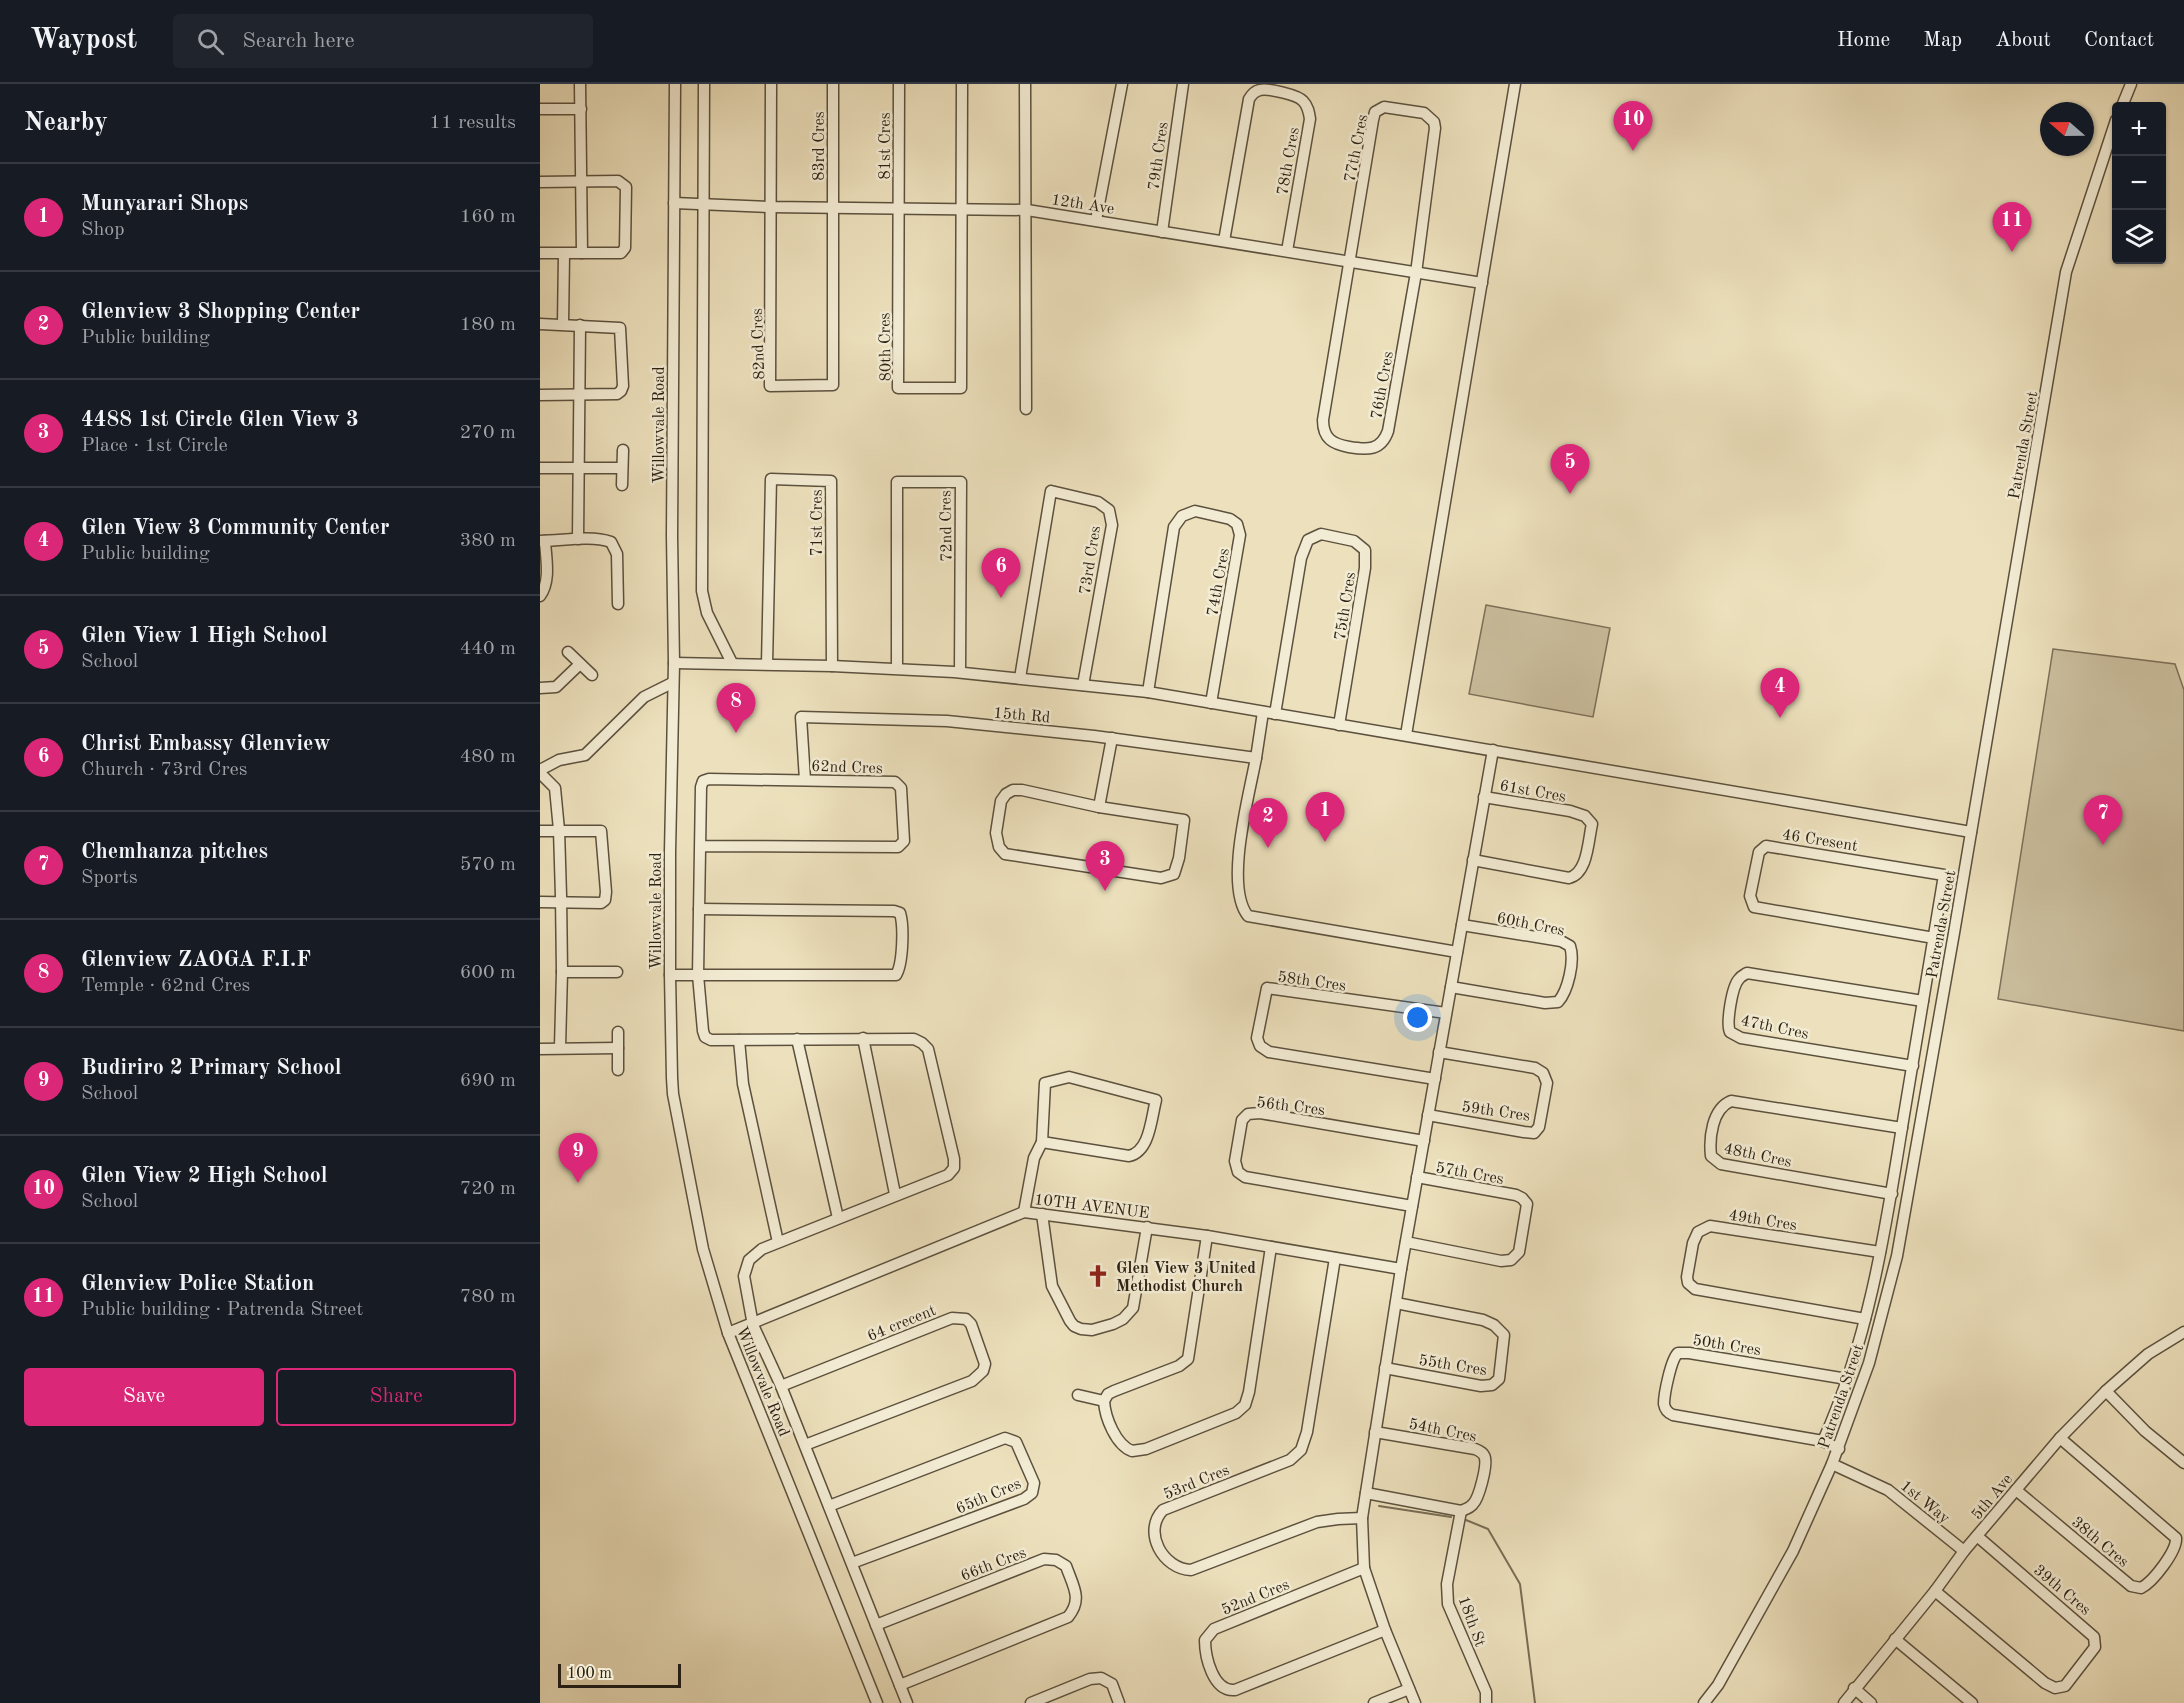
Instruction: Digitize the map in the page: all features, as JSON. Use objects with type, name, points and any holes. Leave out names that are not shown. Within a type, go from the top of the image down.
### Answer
[{"type":"street","points":[[580,84],[583,181],[582,253]]},
{"type":"street","name":"Willowvale Road","points":[[675,84],[674,663],[670,975],[673,1094],[703,1249],[728,1333],[877,1703]]},
{"type":"street","points":[[704,84],[702,591],[707,613],[732,663]]},
{"type":"street","points":[[771,84],[771,207]]},
{"type":"street","name":"83rd Cres","points":[[833,84],[833,208]]},
{"type":"street","name":"81st Cres","points":[[899,84],[900,208]]},
{"type":"street","points":[[962,84],[962,208]]},
{"type":"street","points":[[1025,84],[1026,409]]},
{"type":"street","points":[[1096,220],[1122,84]]},
{"type":"street","name":"79th Cres","points":[[1162,232],[1183,84]]},
{"type":"street","points":[[1406,735],[1515,84]]},
{"type":"street","points":[[2124,102],[2131,84]]},
{"type":"street","name":"78th Cres","points":[[1224,241],[1249,99],[1253,93],[1264,89],[1298,97],[1306,105],[1310,119],[1287,251]]},
{"type":"street","name":"77th Cres","points":[[1351,262],[1376,111],[1384,107],[1424,113],[1434,122],[1435,128],[1416,273]]},
{"type":"street","points":[[540,109],[581,109]]},
{"type":"street","name":"Patrenda Street","points":[[1704,1703],[1718,1685],[1793,1551],[1839,1449],[1869,1363],[1897,1256],[2066,272],[2112,132]]},
{"type":"street","points":[[540,182],[618,181],[626,187],[625,248],[621,254],[540,253]]},
{"type":"street","name":"12th Ave","points":[[674,203],[771,207],[1027,210],[1482,283]]},
{"type":"street","name":"82nd Cres","points":[[771,207],[770,386],[833,385],[833,208]]},
{"type":"street","name":"80th Cres","points":[[900,208],[898,388],[962,388],[962,208]]},
{"type":"street","points":[[564,254],[564,324]]},
{"type":"street","name":"76th Cres","points":[[1351,262],[1323,420],[1326,436],[1336,445],[1372,449],[1385,439],[1416,273]]},
{"type":"street","points":[[540,324],[620,328],[623,386],[617,394],[540,395]]},
{"type":"street","points":[[578,540],[580,325]]},
{"type":"street","points":[[622,450],[622,485]]},
{"type":"street","points":[[540,468],[622,468]]},
{"type":"street","name":"71st Cres","points":[[767,664],[771,479],[831,481],[832,666]]},
{"type":"street","name":"72nd Cres","points":[[897,668],[897,482],[961,482],[960,672]]},
{"type":"street","name":"73rd Cres","points":[[1020,678],[1051,491],[1098,502],[1109,510],[1112,525],[1083,685]]},
{"type":"street","name":"74th Cres","points":[[1148,692],[1174,527],[1182,516],[1195,511],[1230,519],[1237,524],[1240,535],[1211,703]]},
{"type":"street","name":"75th Cres","points":[[1269,713],[1301,558],[1308,540],[1321,534],[1354,541],[1365,550],[1365,568],[1339,725]]},
{"type":"street","points":[[540,596],[546,579],[542,541],[604,540],[611,542],[617,554],[618,604]]},
{"type":"street","points":[[568,652],[592,675]]},
{"type":"street","points":[[674,663],[897,668],[960,672],[1148,692],[1971,832]]},
{"type":"street","points":[[540,688],[556,687],[580,664]]},
{"type":"street","points":[[560,1047],[562,972],[559,830],[555,788],[540,772],[559,760],[585,755],[644,697],[672,683]]},
{"type":"street","points":[[1269,713],[1256,758],[1236,869],[1241,908],[1248,916],[1457,952]]},
{"type":"street","name":"15th Rd","points":[[805,780],[801,717],[947,722],[1112,738],[1256,758]]},
{"type":"street","points":[[1099,807],[1112,738]]},
{"type":"street","points":[[1415,1703],[1385,1630],[1365,1568],[1362,1518],[1401,1269],[1493,750]]},
{"type":"street","name":"62nd Cres","points":[[709,778],[897,784],[901,791],[903,843],[898,847],[700,846],[701,787],[709,778]]},
{"type":"street","points":[[1013,790],[1099,807],[1185,820],[1174,874],[1161,878],[1013,856],[1005,854],[999,847],[996,833],[1001,801],[1013,790]]},
{"type":"street","name":"61st Cres","points":[[1473,860],[1569,878],[1576,876],[1582,870],[1592,824],[1585,816],[1570,811],[1484,797]]},
{"type":"street","points":[[540,831],[601,831],[606,892],[605,900],[601,903],[561,899],[540,902]]},
{"type":"street","points":[[700,846],[698,975],[701,1021],[705,1037],[711,1040],[914,1039],[928,1050],[954,1159],[954,1168],[948,1175],[778,1242],[754,1254],[745,1268],[745,1285],[753,1325],[781,1386],[907,1703]]},
{"type":"street","name":"46 Cresent","points":[[1766,846],[1944,875],[1934,938],[1759,909],[1751,902],[1750,896],[1759,852],[1766,846]]},
{"type":"street","points":[[670,975],[896,975],[900,968],[903,921],[900,913],[888,910],[699,909]]},
{"type":"street","name":"60th Cres","points":[[1451,987],[1545,1003],[1558,1002],[1566,993],[1572,954],[1570,946],[1561,941],[1462,925]]},
{"type":"street","points":[[1839,1449],[1823,1441],[1836,1413],[1847,1379],[1865,1319],[1880,1252],[1892,1194],[1934,938]]},
{"type":"street","points":[[562,972],[617,972]]},
{"type":"street","name":"47th Cres","points":[[1913,1066],[1741,1038],[1730,1032],[1728,1023],[1736,984],[1739,978],[1748,973],[1923,1001]]},
{"type":"street","name":"58th Cres","points":[[1434,1079],[1269,1052],[1260,1046],[1257,1038],[1267,988],[1446,1013]]},
{"type":"street","points":[[618,1032],[618,1070]]},
{"type":"street","points":[[863,1038],[895,1194]]},
{"type":"street","points":[[797,1039],[838,1218]]},
{"type":"street","points":[[739,1040],[743,1084],[778,1242]]},
{"type":"street","points":[[540,1048],[618,1048]]},
{"type":"street","name":"59th Cres","points":[[1428,1115],[1534,1132],[1539,1127],[1547,1083],[1543,1072],[1535,1068],[1439,1052]]},
{"type":"street","points":[[1024,1212],[1034,1158],[1042,1142],[1045,1083],[1069,1077],[1156,1100],[1144,1146],[1137,1154],[1129,1156],[1042,1142]]},
{"type":"street","name":"48th Cres","points":[[1892,1194],[1721,1164],[1711,1156],[1710,1147],[1720,1108],[1731,1101],[1902,1128]]},
{"type":"street","name":"56th Cres","points":[[1412,1206],[1245,1177],[1238,1172],[1235,1161],[1242,1120],[1248,1114],[1260,1113],[1424,1141]]},
{"type":"street","name":"57th Cres","points":[[1406,1242],[1501,1261],[1510,1260],[1519,1252],[1527,1204],[1522,1198],[1516,1195],[1417,1178]]},
{"type":"street","name":"10TH AVENUE","points":[[728,1333],[753,1325],[1024,1212],[1207,1236],[1401,1269]]},
{"type":"street","points":[[1042,1214],[1053,1286],[1070,1321],[1074,1326],[1082,1329],[1092,1330],[1123,1320],[1133,1308],[1147,1227]]},
{"type":"street","name":"49th Cres","points":[[1865,1319],[1695,1289],[1688,1283],[1687,1277],[1693,1243],[1698,1232],[1710,1226],[1880,1252]]},
{"type":"street","points":[[1207,1236],[1188,1359],[1179,1366],[1114,1391],[1108,1394],[1104,1401],[1105,1410],[1119,1443],[1132,1451],[1146,1449],[1242,1410],[1248,1399],[1271,1247]]},
{"type":"street","name":"53rd Cres","points":[[1335,1258],[1307,1432],[1301,1450],[1290,1460],[1163,1510],[1157,1516],[1154,1524],[1154,1534],[1164,1557],[1178,1568],[1191,1570],[1317,1522],[1362,1518]]},
{"type":"street","name":"55th Cres","points":[[1385,1368],[1481,1386],[1492,1385],[1498,1379],[1504,1335],[1494,1325],[1483,1320],[1396,1303]]},
{"type":"street","name":"64 crecent","points":[[781,1386],[952,1318],[966,1319],[971,1324],[985,1364],[983,1371],[972,1381],[805,1445]]},
{"type":"street","name":"5th Ave","points":[[1844,1703],[1935,1591],[1964,1551],[2060,1438],[2106,1391],[2148,1354],[2184,1332]]},
{"type":"street","name":"50th Cres","points":[[1823,1441],[1668,1413],[1664,1404],[1672,1359],[1678,1353],[1689,1353],[1847,1379]]},
{"type":"street","points":[[2106,1391],[2145,1431],[2184,1463]]},
{"type":"street","points":[[1078,1395],[1104,1401]]},
{"type":"street","name":"54th Cres","points":[[1375,1432],[1469,1447],[1482,1452],[1485,1464],[1478,1496],[1469,1508],[1461,1511]]},
{"type":"street","name":"65th Cres","points":[[829,1506],[1005,1438],[1016,1442],[1034,1483],[1032,1493],[1024,1499],[852,1563]]},
{"type":"street","name":"38th Cres","points":[[2016,1490],[2131,1586],[2141,1588],[2149,1582],[2174,1552],[2176,1538],[2060,1438]]},
{"type":"street","name":"1st Way","points":[[1832,1464],[1888,1490],[1964,1551]]},
{"type":"street","points":[[1366,1493],[1461,1511]]},
{"type":"street","name":"18th St","points":[[1461,1511],[1447,1584],[1448,1604],[1485,1692],[1486,1703]]},
{"type":"street","name":"39th Cres","points":[[1935,1591],[2045,1683],[2055,1688],[2065,1686],[2095,1647],[2094,1637],[1977,1536]]},
{"type":"street","name":"66th Cres","points":[[876,1625],[1044,1559],[1056,1560],[1066,1566],[1077,1598],[1076,1608],[1068,1617],[900,1685]]},
{"type":"street","name":"52nd Cres","points":[[1365,1568],[1214,1629],[1205,1640],[1208,1660],[1218,1685],[1234,1690],[1385,1630]]},
{"type":"street","points":[[1895,1639],[1972,1703]]},
{"type":"street","points":[[1031,1703],[1090,1680],[1101,1678],[1112,1684],[1119,1703]]},
{"type":"street","points":[[1854,1688],[1871,1703]]},
{"type":"street","points":[[1374,1703],[1409,1689]]},
{"type":"shaded area","points":[[1486,605],[1610,628],[1593,717],[1469,694]]},
{"type":"shaded area","points":[[2053,649],[2175,664],[2184,690],[2184,1031],[1998,999]]},
{"type":"waterway","points":[[1379,1506],[1451,1517]]},
{"type":"waterway","points":[[1466,1520],[1488,1529],[1520,1584],[1535,1703]]},
{"type":"place","name":"Glen View 2 High School","points":[[1633,151]]},
{"type":"place","name":"Glenview Police Station","points":[[2012,252]]},
{"type":"place","name":"Glen View 1 High School","points":[[1570,494]]},
{"type":"place","name":"Christ Embassy Glenview","points":[[1001,598]]},
{"type":"place","name":"Glen View 3 Community Center","points":[[1780,718]]},
{"type":"place","name":"Glenview ZAOGA F.I.F","points":[[736,733]]},
{"type":"place","name":"Munyarari Shops","points":[[1325,842]]},
{"type":"place","name":"Chemhanza pitches","points":[[2103,845]]},
{"type":"place","name":"Glenview 3 Shopping Center","points":[[1268,848]]},
{"type":"place","name":"4488 1st Circle Glen View 3","points":[[1105,891]]},
{"type":"place","name":"Budiriro 2 Primary School","points":[[578,1183]]},
{"type":"place","name":"Glen View 3 United Methodist Church","points":[[1098,1276]]}]
